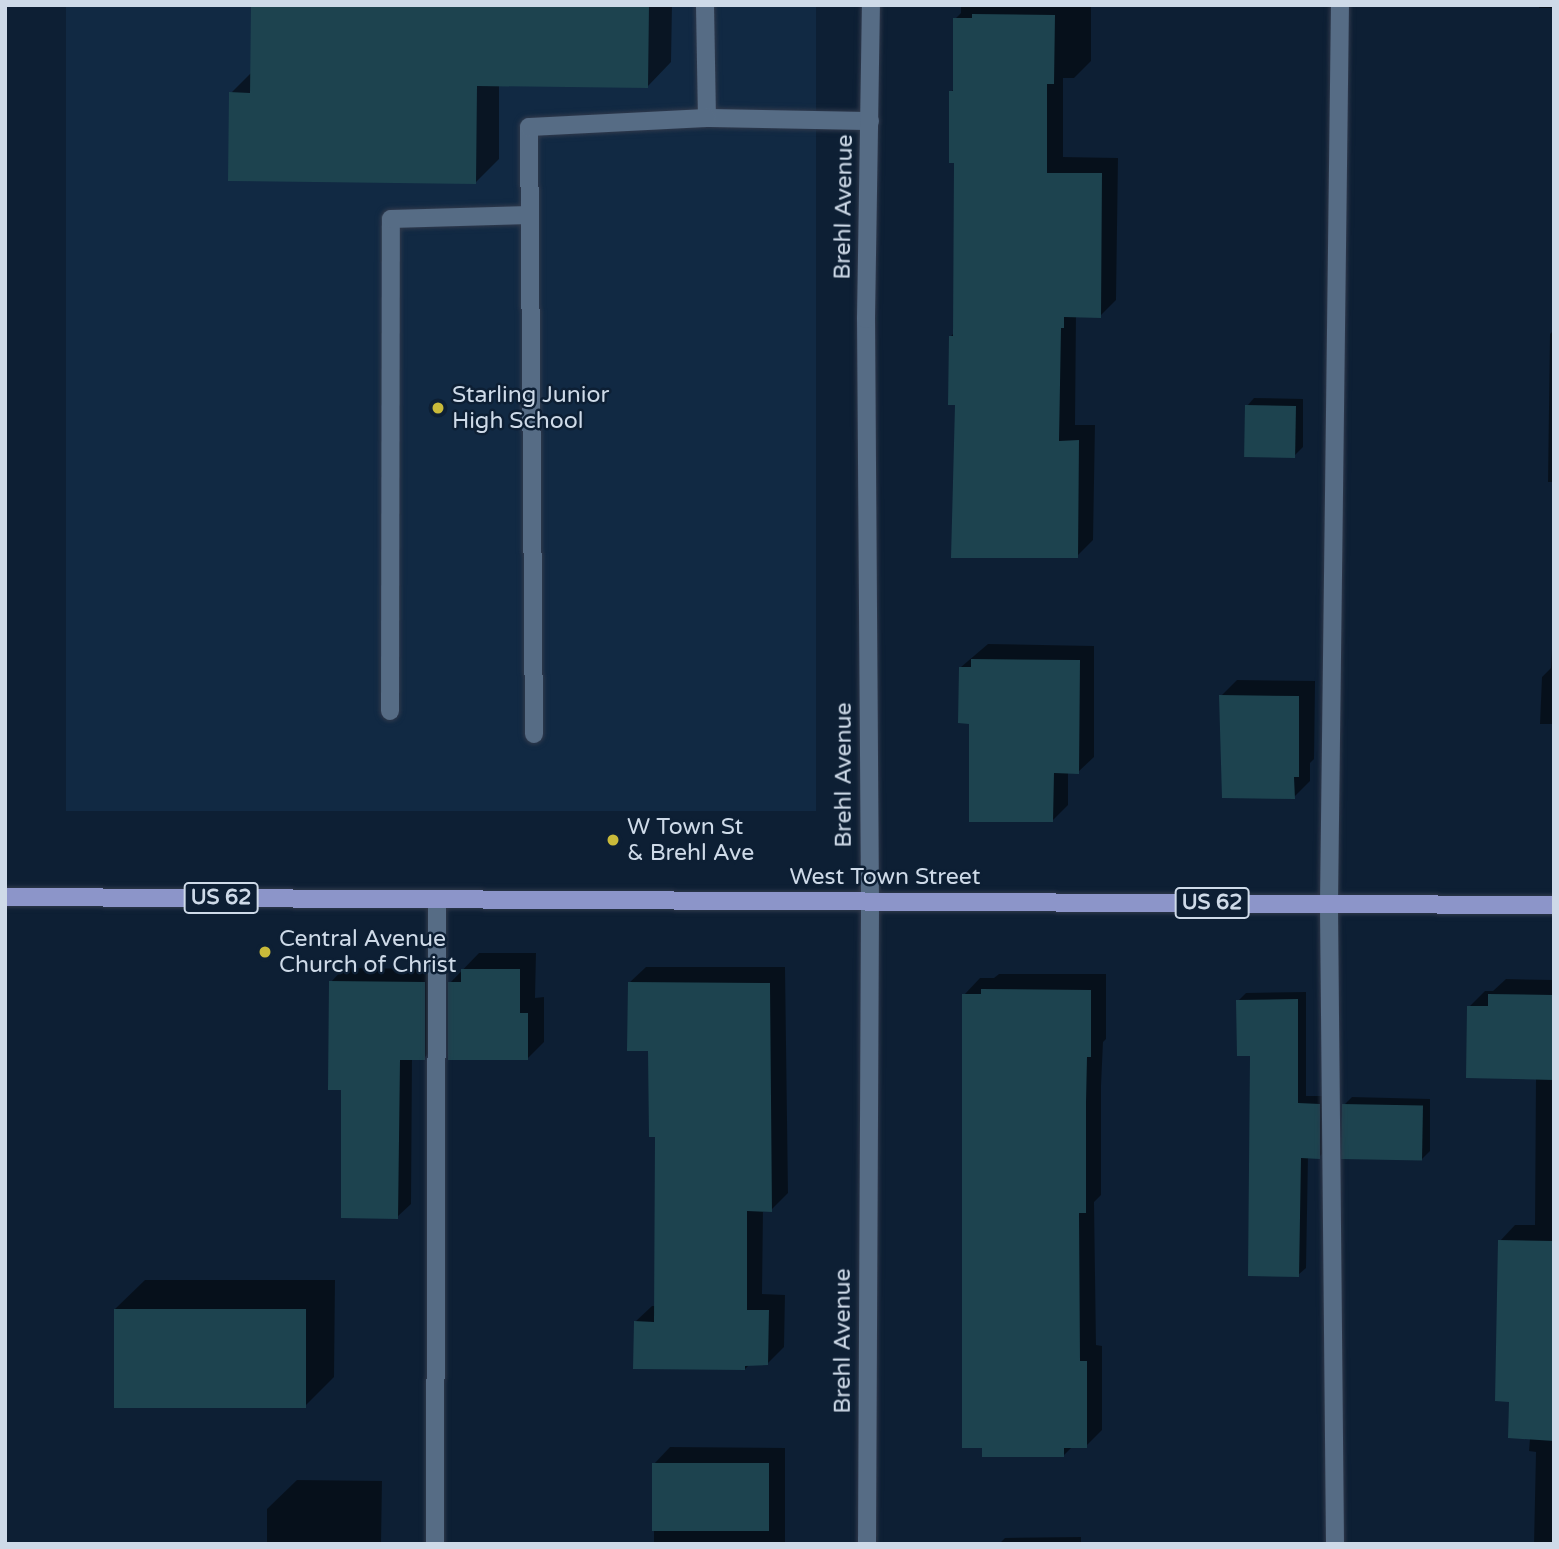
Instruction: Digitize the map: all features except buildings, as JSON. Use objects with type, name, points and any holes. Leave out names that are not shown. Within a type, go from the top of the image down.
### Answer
[{"type":"main road","name":"West Town Street","points":[[5,897],[1554,905]]},
{"type":"street","points":[[705,5],[707,118]]},
{"type":"street","name":"Brehl Avenue","points":[[867,1544],[870,902],[866,319],[871,5]]},
{"type":"street","points":[[1335,1544],[1329,903],[1340,5]]},
{"type":"street","points":[[534,734],[528,127],[707,118],[870,121]]},
{"type":"street","points":[[390,710],[391,219],[529,215]]},
{"type":"street","points":[[435,1544],[437,899]]},
{"type":"shaded area","name":"Starling Junior High School","points":[[66,5],[816,5],[816,811],[66,811]]},
{"type":"place","name":"Starling Junior High School","points":[[438,408]]},
{"type":"place","name":"W Town St & Brehl Ave","points":[[613,840]]},
{"type":"place","name":"Central Avenue Church of Christ","points":[[265,952]]}]
